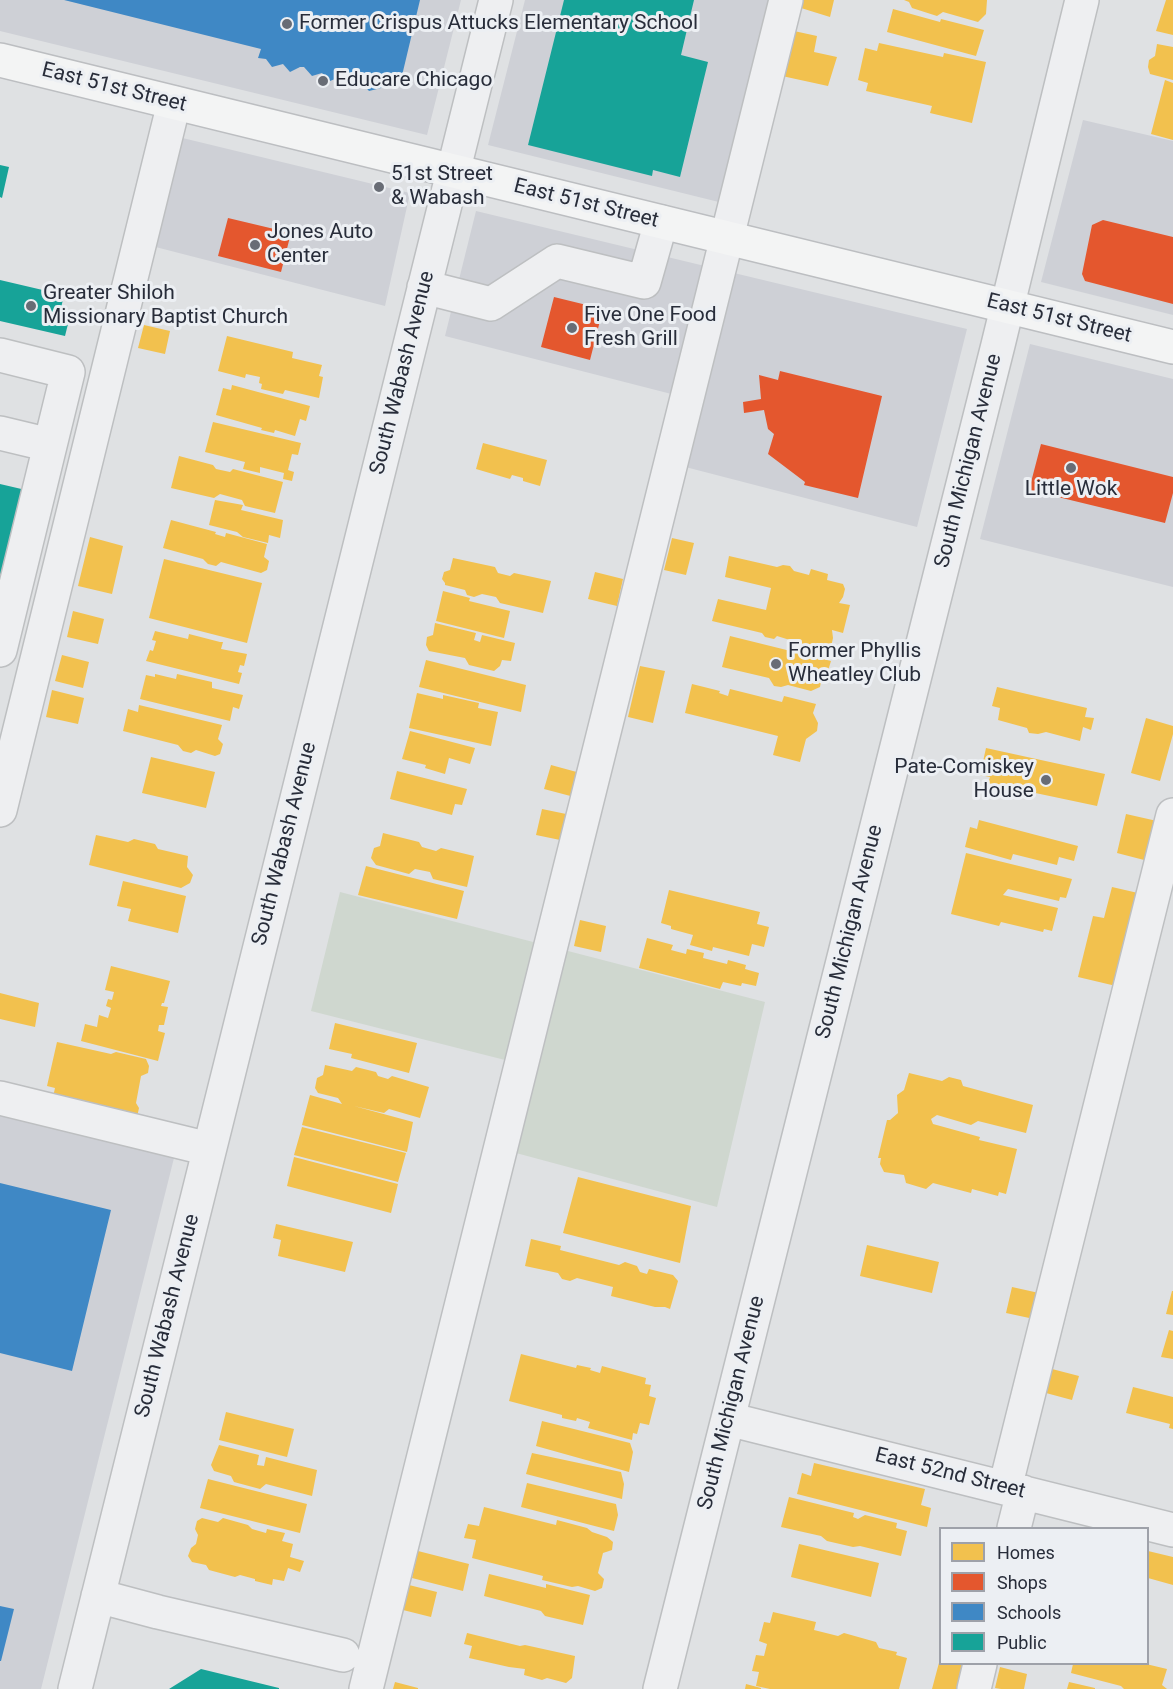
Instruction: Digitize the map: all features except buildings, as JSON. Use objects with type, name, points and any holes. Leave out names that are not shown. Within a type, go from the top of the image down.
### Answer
[{"type":"main road","name":"East 51st Street","points":[[0,60],[1173,347]]},
{"type":"street","name":"South Wabash Avenue","points":[[75,1689],[496,0]]},
{"type":"street","points":[[366,1689],[786,0]]},
{"type":"street","name":"South Michigan Avenue","points":[[660,1689],[1082,0]]},
{"type":"street","points":[[0,810],[174,103]]},
{"type":"street","points":[[424,287],[491,304],[557,261],[644,282],[661,222]]},
{"type":"street","points":[[0,355],[68,372],[0,650]]},
{"type":"street","points":[[0,433],[50,445]]},
{"type":"street","points":[[1014,1527],[1014,1490],[1173,815]]},
{"type":"street","points":[[0,1098],[209,1149]]},
{"type":"street","name":"East 52nd Street","points":[[728,1419],[1173,1530]]},
{"type":"street","points":[[98,1596],[343,1655]]},
{"type":"street","points":[[974,1689],[980,1665]]},
{"type":"shaded area","name":"Educare Chicago","points":[[0,0],[461,0],[427,135],[0,31]]},
{"type":"shaded area","points":[[525,0],[786,0],[735,206],[488,145]]},
{"type":"shaded area","points":[[1083,120],[1173,141],[1173,315],[1041,282]]},
{"type":"shaded area","points":[[166,134],[410,193],[385,306],[140,243]]},
{"type":"shaded area","points":[[476,211],[967,329],[917,527],[670,463],[687,398],[445,336]]},
{"type":"shaded area","points":[[1030,344],[1173,379],[1173,587],[980,539]]},
{"type":"shaded area","points":[[340,892],[765,1002],[717,1207],[516,1153],[536,1070],[513,1062],[311,1011]]},
{"type":"shaded area","points":[[0,1098],[178,1142],[41,1689],[0,1689]]},
{"type":"place","name":"Former Crispus Attucks Elementary School","points":[[287,24]]},
{"type":"place","name":"Educare Chicago","points":[[323,81]]},
{"type":"place","name":"51st Street & Wabash","points":[[379,187]]},
{"type":"place","name":"Jones Auto Center","points":[[255,245]]},
{"type":"place","name":"Greater Shiloh Missionary Baptist Church","points":[[31,306]]},
{"type":"place","name":"Five One Food Fresh Grill","points":[[572,328]]},
{"type":"place","name":"Little Wok","points":[[1071,468]]},
{"type":"place","name":"Former Phyllis Wheatley Club","points":[[776,664]]},
{"type":"place","name":"Pate-Comiskey House","points":[[1046,780]]}]
